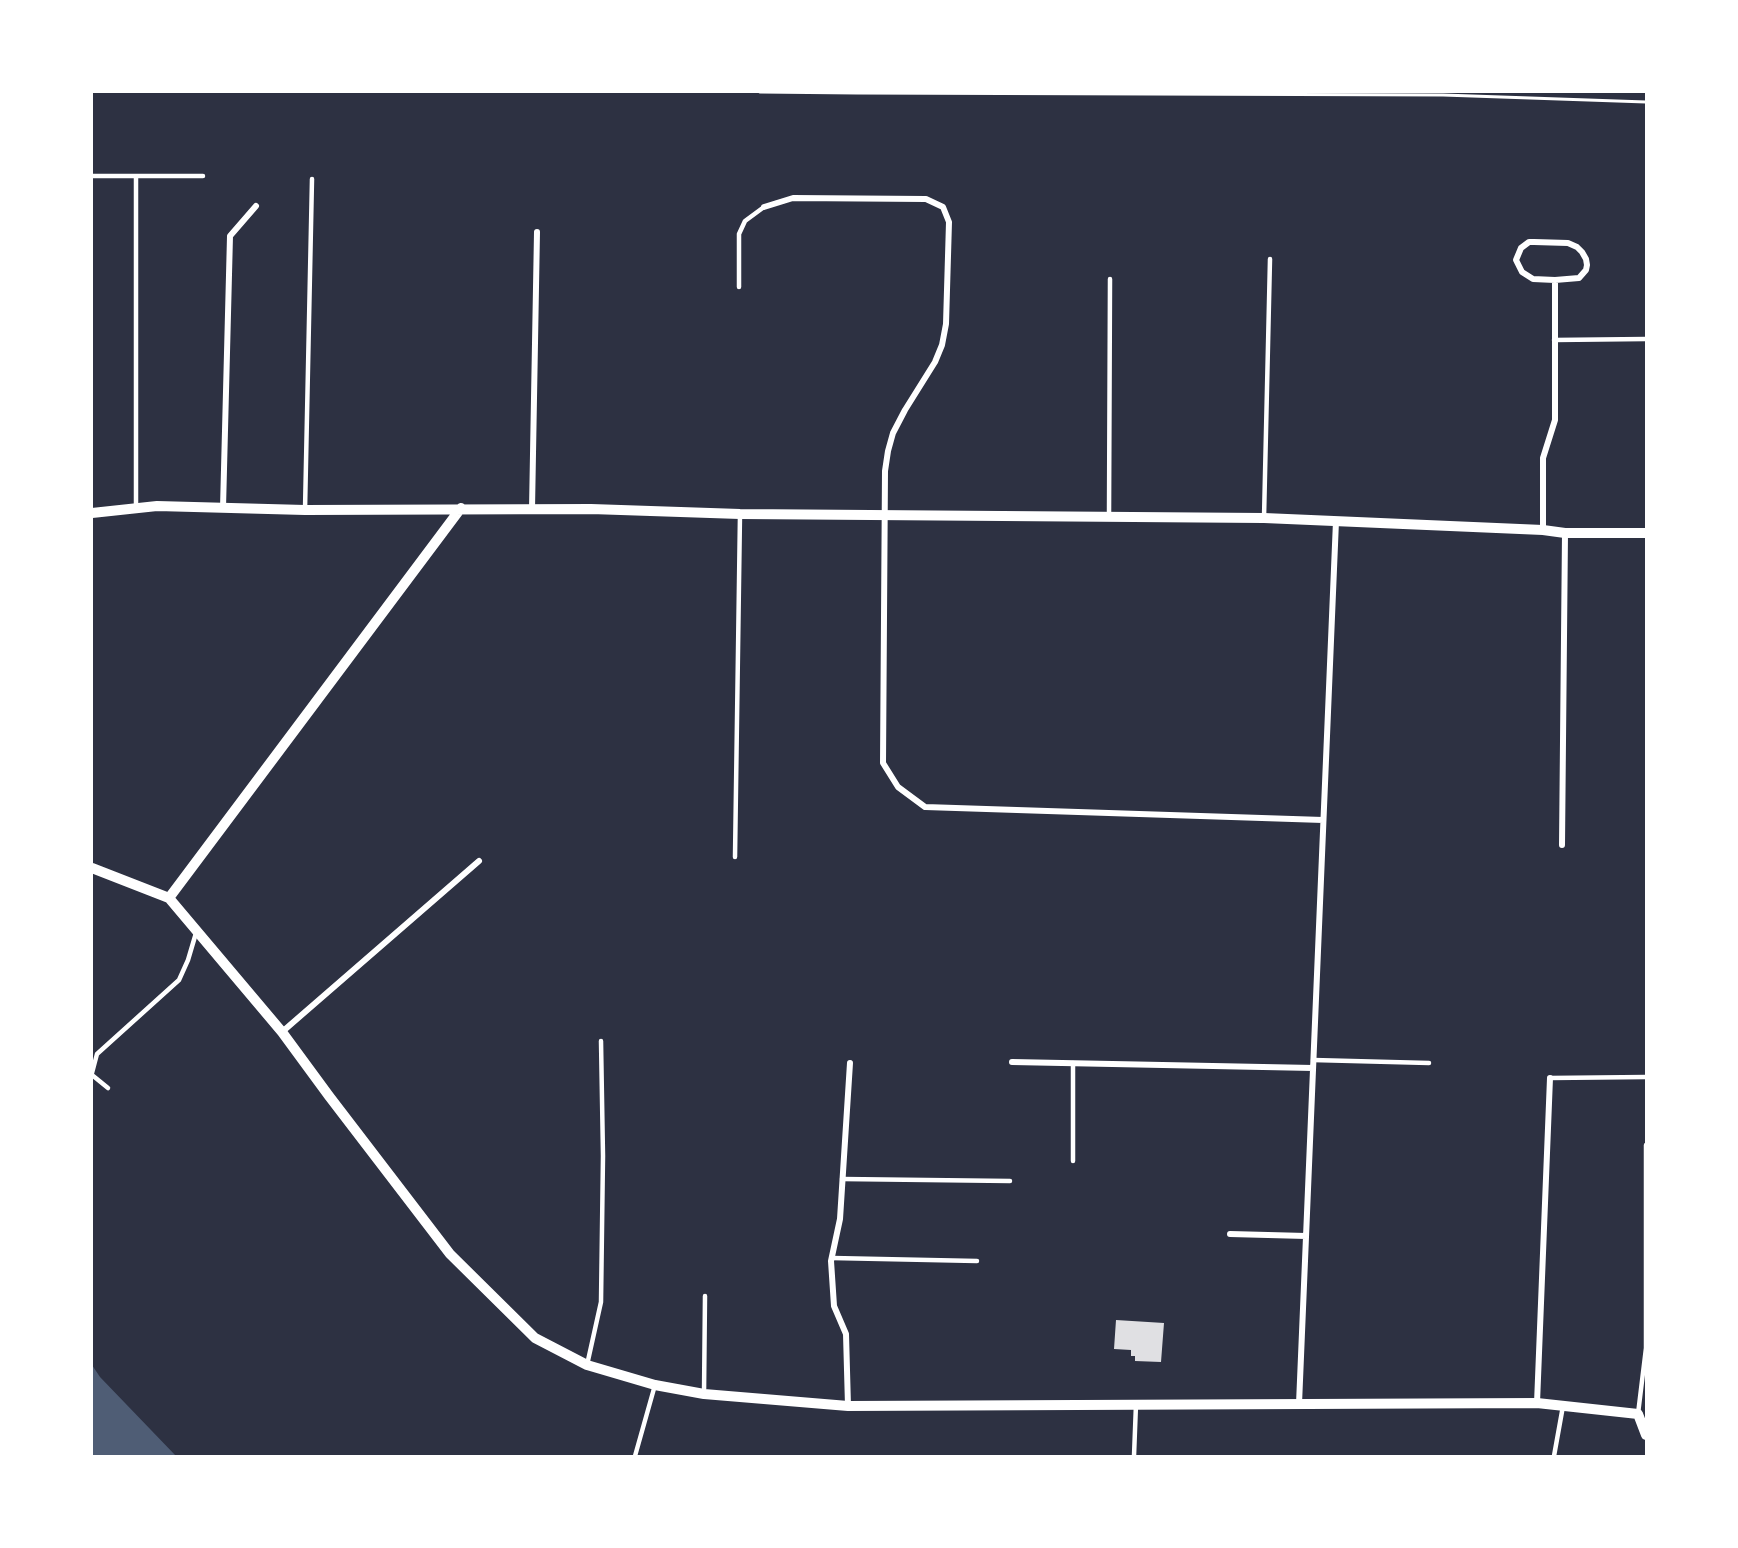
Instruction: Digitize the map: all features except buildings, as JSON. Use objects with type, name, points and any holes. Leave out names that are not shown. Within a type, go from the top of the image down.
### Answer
[{"type":"street","points":[[764,207],[793,198],[926,199],[943,207],[949,222],[946,324],[942,345],[935,362],[893,434],[885,471],[883,763],[898,787],[925,807],[1323,820]]},
{"type":"street","points":[[223,508],[230,236],[256,206]]},
{"type":"street","points":[[532,508],[537,232]]},
{"type":"street","points":[[1530,242],[1568,243],[1576,246],[1586,259],[1586,270],[1579,279],[1555,280],[1533,279],[1522,272],[1516,260],[1521,248],[1530,242]]},
{"type":"street","points":[[1543,530],[1543,458],[1555,420],[1555,280]]},
{"type":"street","points":[[92,513],[157,506],[304,510],[532,508],[740,514],[1264,518],[1543,530],[1565,533],[1647,533]]},
{"type":"street","points":[[169,898],[461,508]]},
{"type":"street","points":[[1299,1404],[1336,521]]},
{"type":"street","points":[[1562,845],[1565,533]]},
{"type":"street","points":[[282,1032],[479,861]]},
{"type":"street","points":[[92,868],[169,898],[282,1032],[450,1254],[536,1338],[587,1365],[655,1385],[704,1394],[848,1406],[1537,1403],[1642,1414],[1647,1436]]},
{"type":"street","points":[[1012,1062],[1313,1064]]},
{"type":"street","points":[[848,1406],[846,1334],[834,1306],[832,1258],[840,1219],[850,1063]]},
{"type":"street","points":[[1537,1403],[1550,1078]]},
{"type":"street","points":[[1230,1234],[1306,1236]]},
{"type":"lane","points":[[92,176],[202,176]]},
{"type":"lane","points":[[136,176],[136,508]]},
{"type":"lane","points":[[304,510],[312,179]]},
{"type":"lane","points":[[739,287],[739,234],[745,221],[764,207]]},
{"type":"lane","points":[[1264,518],[1270,259]]},
{"type":"lane","points":[[1108,516],[1110,279]]},
{"type":"lane","points":[[1554,340],[1647,339]]},
{"type":"lane","points":[[735,857],[740,514]]},
{"type":"lane","points":[[108,1088],[92,1074],[97,1054],[179,980],[188,960],[196,930]]},
{"type":"lane","points":[[587,1365],[601,1302],[602,1041]]},
{"type":"lane","points":[[1073,1063],[1073,1161]]},
{"type":"lane","points":[[1313,1064],[1429,1063]]},
{"type":"lane","points":[[1550,1078],[1647,1077]]},
{"type":"lane","points":[[1642,1414],[1646,1348],[1646,1144]]},
{"type":"lane","points":[[842,1179],[1010,1181]]},
{"type":"lane","points":[[832,1258],[977,1261]]},
{"type":"lane","points":[[704,1394],[705,1296]]},
{"type":"lane","points":[[636,1456],[655,1385]]},
{"type":"lane","points":[[1134,1456],[1136,1404]]},
{"type":"lane","points":[[1554,1456],[1563,1406]]},
{"type":"path","points":[[760,92],[1443,95],[1647,102]]},
{"type":"water","points":[[92,1365],[100,1377],[176,1456],[92,1456]]}]
